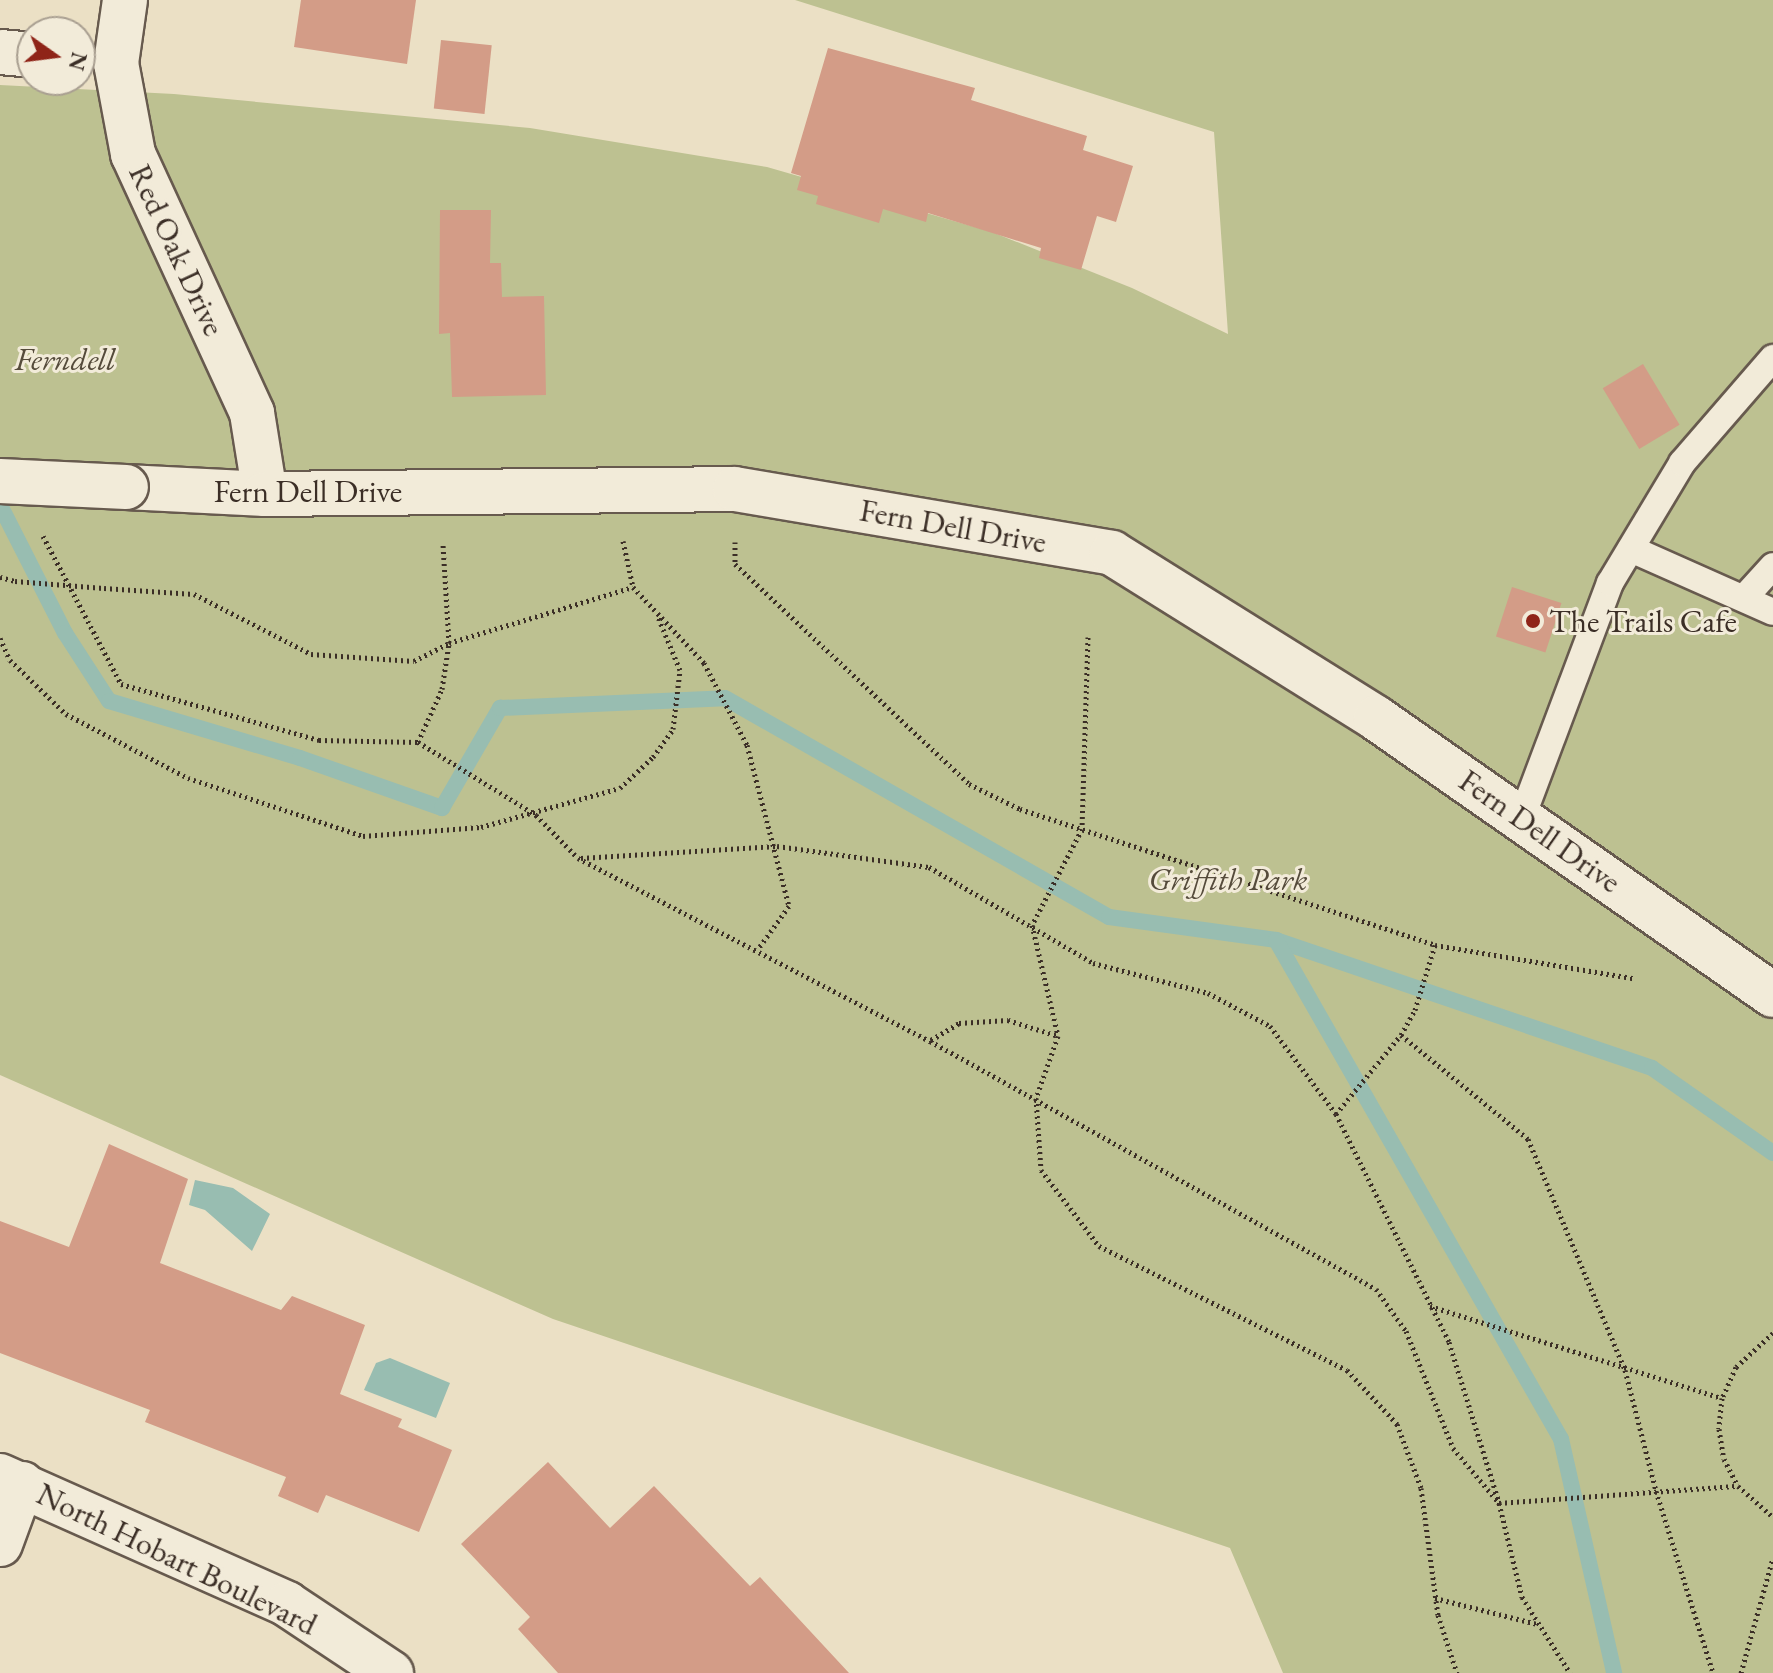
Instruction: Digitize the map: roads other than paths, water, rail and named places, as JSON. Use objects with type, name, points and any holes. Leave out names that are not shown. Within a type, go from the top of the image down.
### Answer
[{"type":"street","name":"Red Oak Drive","points":[[125,0],[98,61],[133,154],[252,413],[265,494]]},
{"type":"street","name":"Fern Dell Drive","points":[[0,481],[265,494],[735,489],[1112,553],[1376,718],[1773,995]]},
{"type":"street","points":[[0,1544],[11,1480]]},
{"type":"street","name":"North Hobart Boulevard","points":[[11,1480],[287,1604],[391,1673]]},
{"type":"lane","points":[[1522,817],[1577,663],[1610,583],[1682,463],[1773,358]]},
{"type":"lane","points":[[1631,549],[1773,612]]},
{"type":"lane","points":[[1744,598],[1773,566]]},
{"type":"water","points":[[195,1180],[233,1188],[270,1214],[252,1251],[205,1210],[189,1205]]},
{"type":"water","points":[[390,1358],[450,1383],[436,1418],[364,1390],[376,1363]]},
{"type":"waterway","points":[[0,505],[65,633],[109,701],[300,758],[442,808],[500,708],[725,698],[1109,917],[1276,940],[1652,1068],[1773,1153]]},
{"type":"waterway","points":[[1276,940],[1561,1439],[1614,1673]]},
{"type":"place","name":"The Trails Cafe","points":[[1533,621]]},
{"type":"park label","name":"Ferndell","points":[[65,359]]},
{"type":"park label","name":"Griffith Park","points":[[1228,879]]}]
